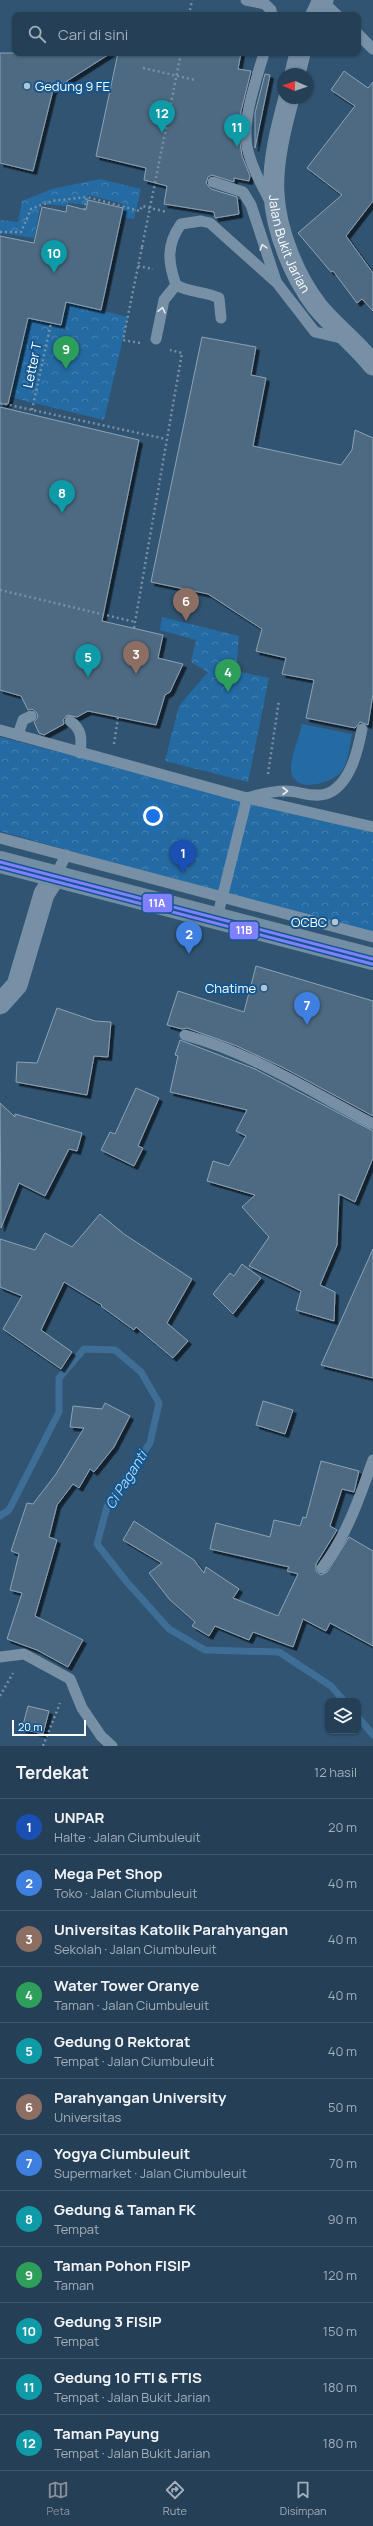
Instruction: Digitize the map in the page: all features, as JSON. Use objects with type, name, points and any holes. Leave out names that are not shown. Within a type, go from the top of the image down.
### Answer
[{"type":"main road","points":[[0,862],[373,959]]},
{"type":"street","points":[[296,68],[299,56]]},
{"type":"street","name":"Jalan Bukit Jarian","points":[[288,104],[275,172],[274,193],[276,212],[286,247],[316,305],[373,365]]},
{"type":"street","points":[[0,1004],[17,985],[44,894],[54,877]]},
{"type":"lane","points":[[246,0],[265,4],[271,12]]},
{"type":"lane","points":[[361,37],[373,49]]},
{"type":"lane","points":[[263,56],[248,116],[247,145],[257,175],[276,212]]},
{"type":"lane","points":[[213,182],[243,192],[251,205],[277,283]]},
{"type":"lane","points":[[221,318],[219,298],[208,293],[185,290],[176,285],[169,259],[170,245],[173,235],[181,224],[202,221],[210,223],[221,231],[277,283],[316,332],[348,340]]},
{"type":"lane","points":[[156,339],[164,300],[176,285]]},
{"type":"lane","points":[[18,735],[23,720],[31,716]]},
{"type":"lane","points":[[70,721],[77,726],[80,734],[80,753]]},
{"type":"lane","points":[[247,798],[266,792],[288,791],[306,794],[326,794],[335,788],[350,770],[356,757],[362,729]]},
{"type":"lane","points":[[0,730],[247,798],[373,827]]},
{"type":"lane","points":[[217,918],[247,798]]},
{"type":"lane","points":[[0,838],[373,937]]},
{"type":"lane","points":[[54,877],[66,855]]},
{"type":"lane","points":[[185,1035],[227,1048],[250,1058],[373,1124]]},
{"type":"lane","points":[[322,1568],[336,1549],[350,1523],[373,1460]]},
{"type":"lane","points":[[0,1657],[24,1654],[70,1679],[82,1708],[101,1736],[112,1746]]},
{"type":"path","points":[[190,12],[192,0]]},
{"type":"path","points":[[145,345],[123,340],[180,56]]},
{"type":"path","points":[[142,68],[194,80]]},
{"type":"path","points":[[84,210],[87,197]]},
{"type":"path","points":[[0,232],[21,232],[31,209],[52,201],[87,197],[140,211],[142,206],[167,211],[166,219]]},
{"type":"path","points":[[138,266],[155,270],[157,262]]},
{"type":"path","name":"Letter T","points":[[32,410],[51,323]]},
{"type":"path","points":[[134,628],[182,352],[167,349]]},
{"type":"path","points":[[0,403],[166,439]]},
{"type":"path","points":[[0,590],[135,622]]},
{"type":"path","points":[[266,792],[279,700]]},
{"type":"path","points":[[111,760],[118,717]]},
{"type":"path","points":[[43,1746],[70,1679]]},
{"type":"green space","points":[[100,179],[141,189],[134,219],[121,217],[124,204],[88,195],[87,205],[68,203],[65,206],[41,204],[34,238],[2,233],[0,237],[0,220],[18,222],[22,201],[52,189]]},
{"type":"green space","points":[[66,302],[128,317],[104,420],[10,397],[28,318],[61,325]]},
{"type":"green space","points":[[162,617],[239,636],[236,671],[269,678],[248,782],[165,761],[179,706],[208,672],[191,662],[196,640],[160,630]]},
{"type":"green space","points":[[302,724],[352,734],[344,768],[336,776],[329,780],[313,785],[305,785],[298,782],[293,777],[291,764]]},
{"type":"green space","points":[[0,737],[244,800],[221,893],[0,831]]},
{"type":"green space","points":[[250,800],[373,833],[373,938],[224,898]]},
{"type":"building","name":"Gedung 9 FE","points":[[0,53],[12,53],[12,56],[106,56],[53,90],[33,171],[0,163]]},
{"type":"building","points":[[117,56],[240,56],[238,69],[251,71],[241,111],[239,136],[242,156],[250,176],[249,181],[234,178],[234,182],[212,175],[208,177],[206,183],[211,189],[237,197],[239,214],[215,218],[214,212],[164,204],[167,186],[144,180],[146,168],[96,156]]},
{"type":"building","points":[[344,71],[368,88],[373,82],[373,201],[346,236],[373,273],[373,311],[362,299],[357,303],[333,271],[331,272],[298,233],[342,195],[307,168],[355,106],[331,90]]},
{"type":"building","points":[[265,74],[270,75],[255,148],[255,113]]},
{"type":"building","points":[[88,200],[123,208],[101,310],[66,302],[61,325],[28,318],[8,404],[0,404],[0,236],[34,243],[42,207],[66,212],[67,205],[86,210]]},
{"type":"building","points":[[202,337],[256,347],[251,375],[266,378],[253,446],[341,465],[352,450],[355,430],[373,438],[373,694],[368,725],[360,722],[355,728],[306,718],[314,680],[282,674],[286,658],[256,651],[262,629],[208,594],[151,582]]},
{"type":"building","points":[[0,407],[139,440],[102,621],[163,635],[158,658],[183,664],[170,692],[165,695],[156,725],[88,711],[77,717],[67,715],[63,720],[64,724],[44,735],[39,733],[34,722],[38,717],[37,713],[32,709],[28,710],[21,696],[0,690]]},
{"type":"building","points":[[256,966],[373,1001],[373,1116],[284,1068],[237,1046],[187,1028],[182,1029],[167,1025],[178,991],[244,1012]]},
{"type":"building","points":[[57,1008],[95,1021],[111,1022],[108,1057],[94,1056],[87,1095],[16,1082],[17,1062],[37,1063]]},
{"type":"building","points":[[180,1040],[255,1069],[373,1131],[373,1158],[355,1202],[339,1194],[337,1245],[320,1285],[335,1292],[334,1321],[296,1310],[301,1291],[249,1266],[269,1237],[242,1207],[255,1195],[207,1181],[213,1161],[229,1166],[246,1136],[236,1131],[247,1110],[170,1092],[178,1056],[175,1055]]},
{"type":"building","points":[[136,1088],[159,1098],[138,1146],[143,1148],[134,1166],[101,1150],[110,1132],[115,1134]]},
{"type":"building","points":[[0,1103],[15,1117],[15,1114],[82,1133],[77,1151],[69,1149],[45,1196],[19,1183],[1,1228]]},
{"type":"building","points":[[100,1214],[124,1234],[192,1279],[167,1323],[188,1341],[173,1358],[136,1327],[134,1330],[101,1306],[102,1305],[64,1282],[41,1330],[72,1352],[61,1369],[3,1329],[22,1296],[0,1287],[0,1239],[35,1250],[45,1233],[72,1247]]},
{"type":"building","points":[[373,1249],[373,1378],[321,1365]]},
{"type":"building","points":[[242,1264],[261,1278],[233,1314],[213,1294],[230,1273],[234,1276]]},
{"type":"building","points":[[263,1401],[293,1410],[285,1434],[256,1425]]},
{"type":"building","points":[[105,1403],[130,1416],[114,1447],[94,1472],[90,1469],[79,1488],[73,1484],[57,1505],[49,1537],[57,1540],[35,1616],[83,1640],[68,1667],[37,1650],[7,1639],[22,1593],[10,1590],[19,1554],[11,1551],[27,1503],[33,1504],[56,1474],[84,1428],[70,1427],[73,1406],[102,1409]]},
{"type":"building","points":[[321,1461],[359,1471],[354,1492],[342,1489],[330,1526],[337,1530],[316,1564],[316,1571],[321,1575],[327,1572],[349,1537],[373,1551],[373,1646],[330,1623],[326,1631],[303,1619],[293,1647],[253,1632],[249,1640],[215,1626],[209,1636],[192,1626],[195,1622],[170,1600],[149,1573],[162,1563],[123,1540],[134,1521],[194,1560],[204,1573],[206,1567],[239,1589],[233,1598],[278,1616],[298,1574],[287,1571],[289,1567],[210,1549],[216,1523],[270,1537],[274,1520],[300,1526],[303,1517],[306,1518]]},
{"type":"building","points":[[28,1706],[49,1711],[43,1734],[22,1729]]},
{"type":"waterway","name":"Ci Paganti","points":[[0,1516],[9,1510],[59,1412],[59,1378],[84,1349],[115,1350],[141,1372],[159,1403],[150,1443],[107,1507],[97,1544],[126,1581],[169,1629],[205,1650],[279,1652],[331,1686],[341,1698]]},
{"type":"waterway","name":"Ci Paganti","points":[[361,1721],[373,1735]]},
{"type":"transit line","name":"11A","points":[[0,862],[373,959]]},
{"type":"transit line","name":"11B","points":[[0,867],[372,964]]},
{"type":"place","name":"Gedung 9 FE","points":[[27,86]]},
{"type":"place","name":"Taman Payung","points":[[162,133]]},
{"type":"place","name":"Gedung 10 FTI & FTIS","points":[[237,147]]},
{"type":"place","name":"Gedung 3 FISIP","points":[[54,273]]},
{"type":"place","name":"Taman Pohon FISIP","points":[[66,369]]},
{"type":"place","name":"Gedung & Taman FK","points":[[62,513]]},
{"type":"place","name":"Parahyangan University","points":[[186,621]]},
{"type":"place","name":"Universitas Katolik Parahyangan","points":[[136,674]]},
{"type":"place","name":"Gedung 0 Rektorat","points":[[88,677]]},
{"type":"place","name":"Water Tower Oranye","points":[[228,692]]},
{"type":"place","name":"UNPAR","points":[[183,873]]},
{"type":"place","name":"OCBC","points":[[335,922]]},
{"type":"place","name":"Mega Pet Shop","points":[[189,954]]},
{"type":"place","name":"Chatime","points":[[264,988]]},
{"type":"place","name":"Yogya Ciumbuleuit","points":[[307,1025]]}]
